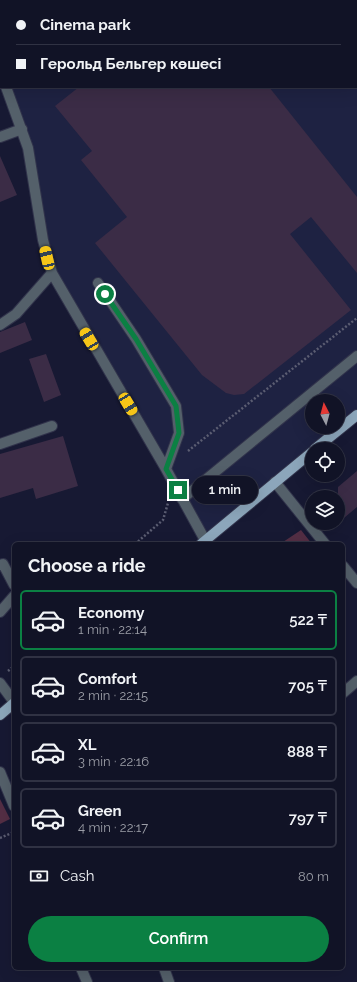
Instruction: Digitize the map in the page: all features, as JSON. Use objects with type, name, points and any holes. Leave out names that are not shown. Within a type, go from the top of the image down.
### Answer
[{"type":"main road","points":[[324,442],[357,415]]},
{"type":"main road","points":[[203,542],[305,458]]},
{"type":"main road","points":[[0,715],[12,704]]},
{"type":"street","points":[[6,88],[22,129],[31,162],[43,240],[52,273],[166,469],[203,542]]},
{"type":"street","points":[[0,138],[22,129]]},
{"type":"street","points":[[0,325],[16,314],[52,273]]},
{"type":"street","points":[[98,283],[136,339],[176,406],[179,433],[166,469]]},
{"type":"street","points":[[182,498],[357,356]]},
{"type":"street","points":[[0,444],[52,426]]},
{"type":"street","points":[[275,482],[323,542]]},
{"type":"street","points":[[0,565],[3,564],[12,581]]},
{"type":"street","points":[[345,568],[357,583]]},
{"type":"street","points":[[0,612],[12,598]]},
{"type":"street","points":[[345,691],[357,681]]},
{"type":"street","points":[[0,683],[12,699]]},
{"type":"street","points":[[0,772],[12,801]]},
{"type":"street","points":[[82,970],[87,982]]},
{"type":"street","points":[[165,970],[169,982]]},
{"type":"path","points":[[186,452],[357,318]]},
{"type":"path","points":[[137,542],[163,520],[168,503]]},
{"type":"path","points":[[0,838],[12,833]]},
{"type":"shaded area","points":[[6,88],[357,88],[357,415],[345,425],[345,394],[305,394],[305,434],[334,434],[324,442],[305,442],[305,458],[205,540],[52,273],[31,162]]},
{"type":"shaded area","points":[[301,530],[310,542],[283,542]]},
{"type":"shaded area","points":[[0,799],[10,819],[0,824]]},
{"type":"building","points":[[78,88],[270,88],[357,197],[357,273],[311,217],[290,234],[351,310],[244,394],[234,395],[226,393],[202,375],[95,243],[127,217],[81,160],[92,151],[55,106]]},
{"type":"building","points":[[0,156],[17,195],[0,202]]},
{"type":"building","points":[[25,322],[32,340],[0,353],[0,332]]},
{"type":"building","points":[[46,354],[61,395],[44,402],[29,359]]},
{"type":"building","points":[[63,436],[78,486],[36,499],[33,488],[0,498],[0,454]]},
{"type":"building","points":[[357,471],[357,507],[345,517],[345,490],[338,490],[338,487]]},
{"type":"route","points":[[105,294],[136,339],[176,406],[179,433],[166,469],[178,490]]}]
